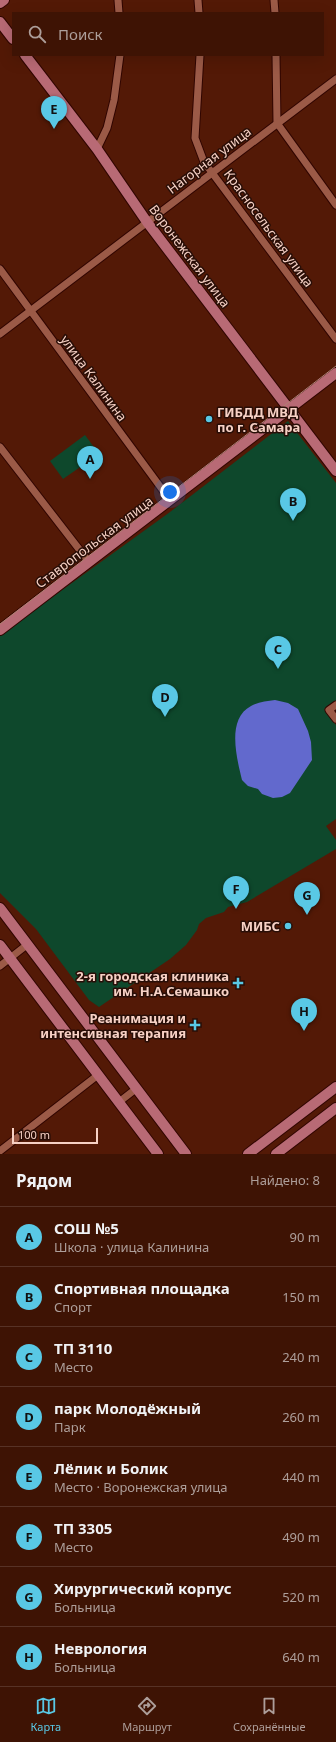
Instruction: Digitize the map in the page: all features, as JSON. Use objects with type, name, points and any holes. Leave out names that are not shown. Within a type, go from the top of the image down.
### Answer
[{"type":"street","points":[[0,3],[4,0]]},
{"type":"street","points":[[118,0],[119,12]]},
{"type":"street","points":[[198,0],[199,12]]},
{"type":"street","points":[[274,0],[275,12]]},
{"type":"street","points":[[0,22],[12,38]]},
{"type":"street","name":"Воронежская улица","points":[[26,56],[97,149],[147,222],[336,471]]},
{"type":"street","points":[[97,149],[107,128],[114,100],[120,56]]},
{"type":"street","name":"Красносельская улица","points":[[200,56],[195,138],[204,162],[336,339]]},
{"type":"street","points":[[276,56],[277,123],[336,205]]},
{"type":"street","name":"Нагорная улица","points":[[0,334],[336,78]]},
{"type":"street","name":"улица Калинина","points":[[0,269],[170,500]]},
{"type":"street","name":"Ставропольская улица","points":[[0,630],[336,372]]},
{"type":"street","points":[[0,447],[89,562]]},
{"type":"street","points":[[336,705],[329,710],[336,720]]},
{"type":"street","points":[[0,908],[186,1154]]},
{"type":"street","points":[[0,966],[28,944]]},
{"type":"street","points":[[0,945],[158,1154]]},
{"type":"street","points":[[0,1151],[98,1075]]},
{"type":"street","points":[[248,1154],[336,1087]]},
{"type":"street","points":[[119,1102],[137,1088]]},
{"type":"street","points":[[276,1154],[336,1108]]},
{"type":"green space","points":[[288,421],[336,483],[336,701],[324,709],[336,725],[336,819],[326,826],[336,840],[336,849],[247,902],[228,907],[224,912],[206,918],[199,924],[197,930],[186,945],[170,959],[99,1007],[89,1000],[36,929],[0,893],[0,635],[170,512]]},
{"type":"green space","points":[[85,435],[99,454],[63,479],[50,461]]},
{"type":"shaded area","points":[[275,700],[288,703],[298,709],[308,731],[311,742],[312,760],[290,793],[282,797],[273,798],[262,794],[258,789],[248,786],[242,780],[235,740],[238,720],[243,712],[251,706]]},
{"type":"tram line","points":[[0,624],[336,366]]},
{"type":"place","name":"Лёлик и Болик","points":[[54,129]]},
{"type":"place","name":"ГИБДД МВД по г. Самара","points":[[209,419]]},
{"type":"place","name":"СОШ №5","points":[[90,479]]},
{"type":"place","name":"Спортивная площадка","points":[[293,521]]},
{"type":"place","name":"ТП 3110","points":[[278,669]]},
{"type":"place","name":"парк Молодёжный","points":[[165,717]]},
{"type":"place","name":"ТП 3305","points":[[236,909]]},
{"type":"place","name":"Хирургический корпус","points":[[307,915]]},
{"type":"place","name":"МИБС","points":[[288,926]]},
{"type":"place","name":"2-я городская клиника им. Н.А.Семашко","points":[[238,983]]},
{"type":"place","name":"Реанимация и интенсивная терапия","points":[[195,1025]]},
{"type":"place","name":"Неврология","points":[[304,1031]]}]
